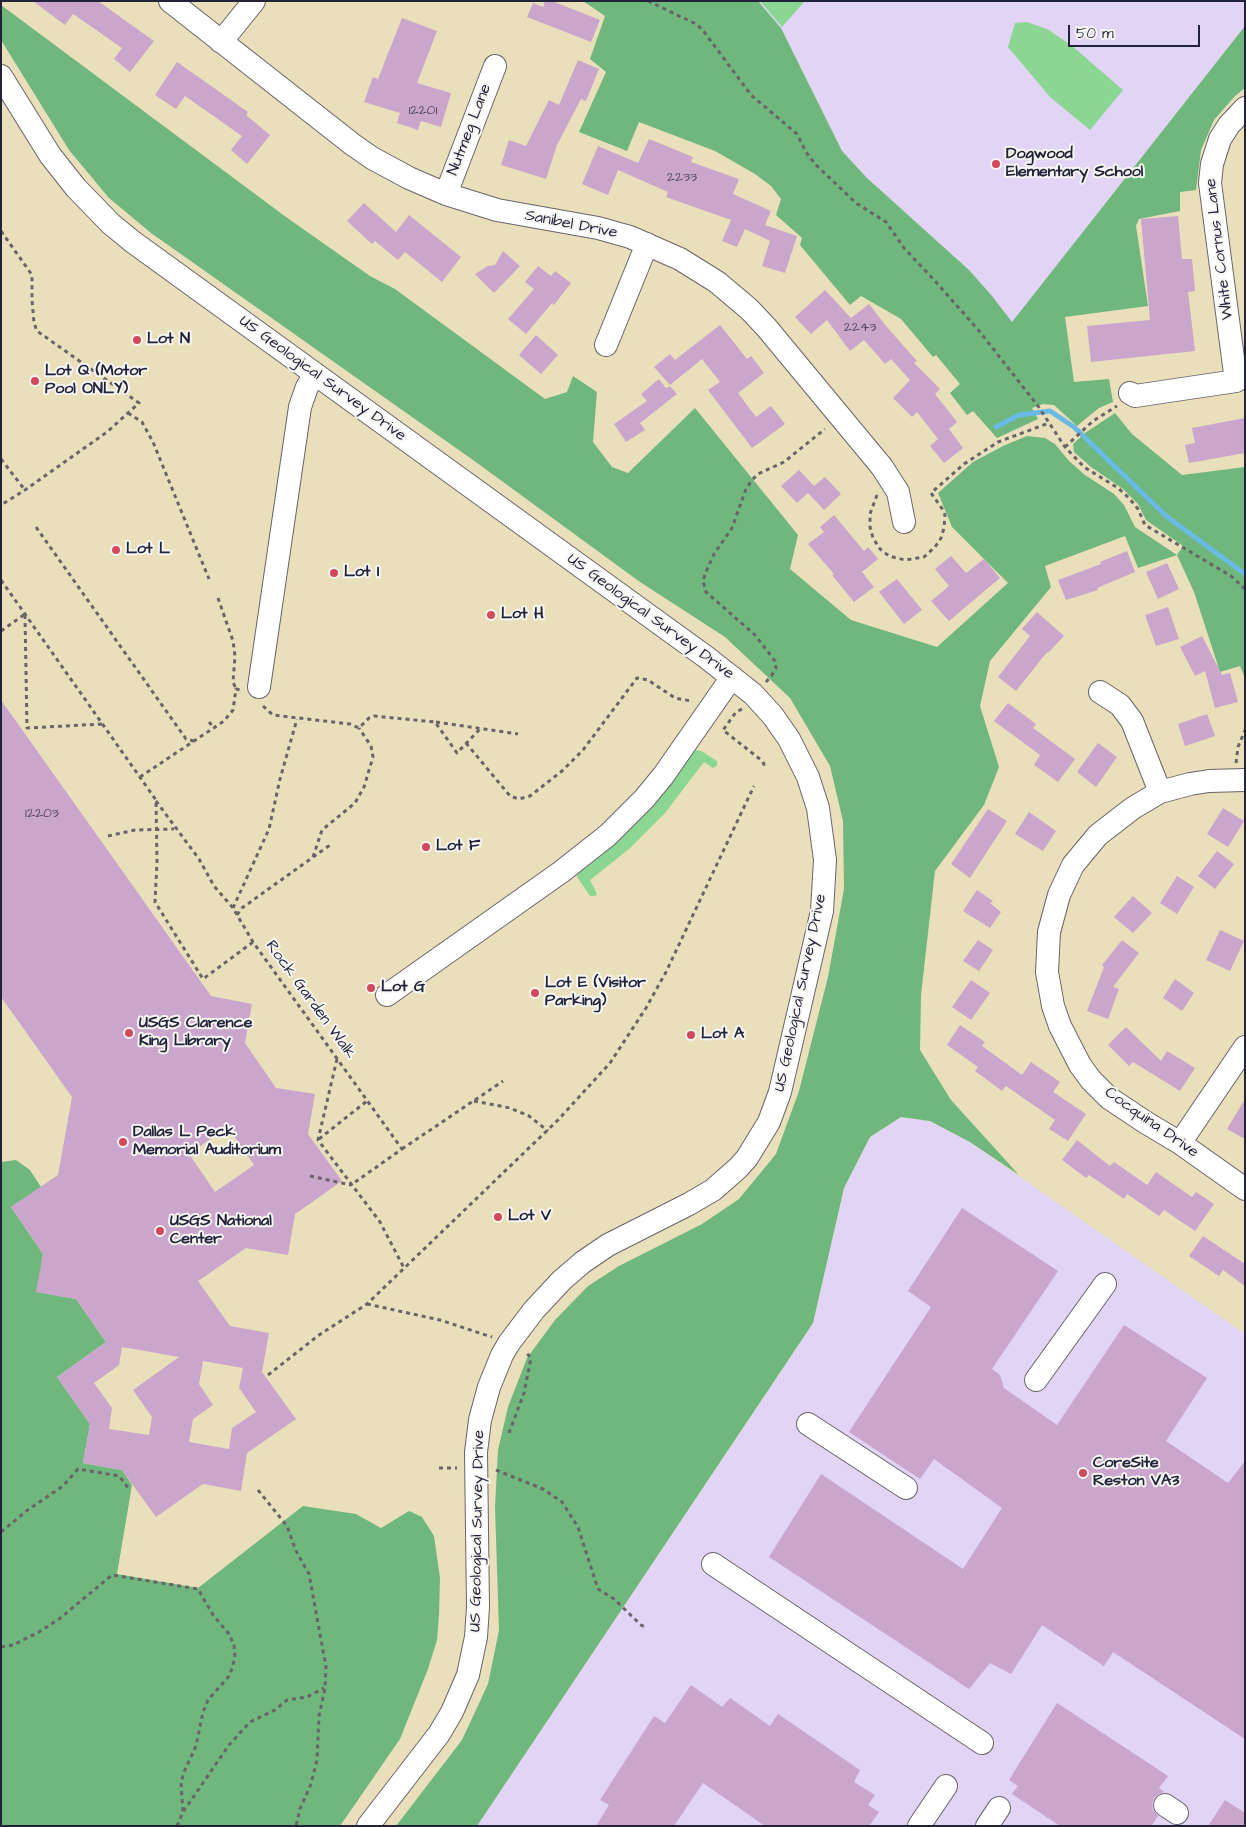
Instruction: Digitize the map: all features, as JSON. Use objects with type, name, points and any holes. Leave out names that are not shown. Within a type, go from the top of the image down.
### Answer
[{"type":"street","name":"Sanibel Drive","points":[[170,1],[372,158],[409,178],[446,194],[497,210],[613,231],[647,244],[700,270],[738,299],[766,327],[894,482],[901,502],[904,522]]},
{"type":"street","points":[[221,42],[254,1]]},
{"type":"street","name":"Nutmeg Lane","points":[[446,194],[495,66]]},
{"type":"street","name":"US Geological Survey Drive","points":[[1,76],[54,160],[76,188],[111,224],[133,242],[732,677],[749,701],[785,733],[808,777],[818,808],[826,860],[824,894],[785,1074],[773,1112],[763,1133],[747,1158],[725,1180],[701,1198],[621,1237],[589,1257],[549,1294],[509,1343],[502,1355],[489,1387],[480,1420],[476,1452],[478,1607],[476,1637],[468,1674],[452,1712],[439,1734],[368,1826]]},
{"type":"street","name":"White Cornus Lane","points":[[1130,393],[1135,396],[1236,381],[1210,183],[1212,164],[1220,140],[1229,125],[1245,108]]},
{"type":"street","points":[[606,345],[647,244]]},
{"type":"street","points":[[255,694],[300,407],[307,387],[315,374]]},
{"type":"street","points":[[387,995],[562,872],[608,835],[644,799],[663,776],[732,677]]},
{"type":"street","points":[[1100,692],[1120,704],[1132,721],[1160,792]]},
{"type":"street","name":"Cocquina Drive","points":[[1241,780],[1190,784],[1160,792],[1133,808],[1098,835],[1073,865],[1059,895],[1049,932],[1047,972],[1053,1006],[1060,1026],[1076,1059],[1091,1080],[1109,1098],[1144,1122],[1180,1143],[1245,1189]]},
{"type":"street","points":[[1180,1143],[1245,1047]]},
{"type":"street","points":[[1036,1380],[1105,1284]]},
{"type":"street","points":[[808,1424],[906,1488]]},
{"type":"street","points":[[713,1564],[982,1743]]},
{"type":"street","points":[[919,1826],[946,1786]]},
{"type":"path","points":[[648,1],[694,23],[707,34],[744,88],[763,107],[791,127],[815,164],[856,202],[886,222],[904,248],[974,326],[1038,406],[1065,447],[1084,467],[1118,488],[1129,498],[1138,509],[1145,525],[1231,576],[1245,589]]},
{"type":"path","points":[[1,231],[32,274],[32,300],[34,323],[37,332],[139,403],[106,432],[1,505]]},
{"type":"path","points":[[1065,447],[1084,428],[1114,407],[1130,402],[1130,393]]},
{"type":"path","points":[[128,413],[142,422],[153,442],[209,580]]},
{"type":"path","points":[[763,768],[764,764],[761,760],[723,730],[736,712],[749,701],[772,675],[776,668],[775,661],[755,635],[706,592],[703,581],[714,554],[732,528],[746,489],[752,480],[758,474],[784,462],[841,417]]},
{"type":"path","points":[[931,493],[964,464],[998,442],[1049,423]]},
{"type":"path","points":[[1,459],[25,490]]},
{"type":"path","points":[[36,527],[186,739],[194,741]]},
{"type":"path","points":[[1,580],[175,829],[199,859],[214,886],[233,908],[253,942]]},
{"type":"path","points":[[140,777],[224,721],[234,710],[236,689],[233,682],[235,656],[233,641],[218,598]]},
{"type":"path","points":[[1,631],[25,614]]},
{"type":"path","points":[[25,614],[27,728],[102,724]]},
{"type":"path","points":[[466,743],[510,796],[519,799],[530,796],[562,771],[583,750],[637,678],[648,680],[675,698],[696,702]]},
{"type":"path","points":[[236,689],[255,694],[273,715],[350,724],[359,728],[371,746],[373,757],[364,787],[355,803],[322,830],[313,857]]},
{"type":"path","points":[[359,728],[369,718],[374,716],[435,722],[518,734]]},
{"type":"path","points":[[233,908],[269,829],[280,779],[298,719]]},
{"type":"path","points":[[209,722],[214,728]]},
{"type":"path","points":[[435,722],[456,753],[480,729]]},
{"type":"path","points":[[1241,780],[1238,747],[1245,730]]},
{"type":"path","points":[[268,1375],[320,1335],[367,1304],[548,1131],[610,1063],[646,1008],[675,954],[754,786]]},
{"type":"path","name":"Rock Garden Walk","points":[[156,800],[158,829],[155,902],[203,979],[253,942],[402,1149]]},
{"type":"path","points":[[108,836],[135,830],[175,829]]},
{"type":"path","points":[[237,915],[242,908],[330,844]]},
{"type":"path","points":[[337,1059],[318,1140],[380,1222],[404,1268]]},
{"type":"path","points":[[310,1176],[351,1185],[502,1081]]},
{"type":"path","points":[[318,1140],[367,1101]]},
{"type":"path","points":[[474,1101],[529,1116],[548,1131]]},
{"type":"path","points":[[367,1304],[440,1320],[509,1343],[524,1350],[531,1358],[524,1393],[509,1433]]},
{"type":"path","points":[[439,1468],[496,1470],[543,1489],[562,1502],[578,1527],[598,1589],[614,1599],[641,1625],[647,1628]]},
{"type":"path","points":[[1,1532],[29,1509],[62,1486],[78,1470],[119,1476],[129,1489]]},
{"type":"path","points":[[258,1490],[287,1526],[296,1551],[309,1574],[326,1667],[325,1688],[319,1716],[317,1760],[311,1784],[300,1809],[296,1826]]},
{"type":"path","points":[[1,1647],[13,1645],[39,1632],[59,1619],[112,1575],[198,1589],[229,1634],[234,1645],[235,1657],[230,1675],[208,1700],[203,1712],[196,1746],[181,1783],[183,1812]]},
{"type":"path","points":[[177,1826],[183,1812],[229,1745],[250,1722],[275,1710],[287,1700],[307,1696],[325,1688]]},
{"type":"shaded area","name":"Dogwood Elementary School","points":[[758,1],[1245,1],[1245,26],[1012,323],[969,270],[867,178],[842,151],[781,28]]},
{"type":"shaded area","points":[[901,1117],[930,1121],[970,1142],[1245,1334],[1245,1826],[477,1826],[813,1323],[844,1188],[870,1137]]},
{"type":"green space","points":[[583,1],[758,1],[781,28],[842,151],[867,178],[969,270],[1012,322],[1245,26],[1245,88],[1235,96],[1214,120],[1201,150],[1196,190],[1180,192],[1180,211],[1139,219],[1136,226],[1148,306],[1065,317],[1074,382],[1109,379],[1113,402],[1099,408],[1077,426],[1054,405],[1043,404],[1032,408],[1038,419],[997,438],[973,411],[967,415],[950,393],[960,384],[936,355],[933,357],[901,319],[861,296],[850,305],[800,245],[802,238],[776,215],[781,199],[771,186],[755,174],[715,151],[639,122],[627,151],[579,132],[606,72],[590,59],[605,16]]},
{"type":"green space","points":[[760,1],[805,1],[782,27]]},
{"type":"green space","points":[[1,5],[286,217],[370,276],[395,289],[545,399],[567,392],[573,376],[597,392],[593,442],[612,467],[628,473],[695,408],[798,535],[790,569],[851,620],[937,647],[1008,583],[952,527],[938,493],[973,462],[1027,436],[1045,438],[1055,444],[1069,461],[1085,475],[1114,494],[1124,505],[1135,527],[1177,555],[1138,568],[1125,536],[1045,566],[1051,587],[990,661],[980,706],[999,767],[984,805],[935,871],[921,995],[920,1050],[951,1100],[1019,1175],[970,1142],[930,1121],[901,1117],[870,1137],[844,1188],[813,1323],[477,1826],[396,1826],[462,1740],[488,1684],[499,1630],[495,1507],[498,1450],[508,1407],[527,1358],[555,1320],[588,1286],[619,1266],[702,1224],[739,1199],[776,1154],[799,1091],[828,977],[844,889],[843,821],[830,766],[790,698],[725,637],[640,582],[473,460],[151,233],[109,198],[69,150],[1,40]]},
{"type":"green space","points":[[1027,22],[1047,29],[1071,45],[1123,90],[1090,130],[1050,97],[1008,47],[1015,23]]},
{"type":"green space","points":[[1115,413],[1132,434],[1182,475],[1245,467],[1245,678],[1240,666],[1220,672],[1194,592],[1177,555],[1183,546],[1146,520],[1138,504],[1123,489],[1091,467],[1074,452],[1073,444],[1085,433]]},
{"type":"green space","points":[[697,750],[717,761],[717,766],[713,768],[704,762],[665,813],[629,849],[590,880],[597,894],[590,896],[577,877],[577,873],[693,751]]},
{"type":"green space","points":[[16,1160],[30,1170],[41,1187],[11,1207],[43,1254],[37,1292],[76,1299],[106,1342],[57,1377],[90,1424],[83,1463],[122,1470],[132,1485],[117,1574],[198,1588],[303,1506],[356,1514],[381,1528],[409,1511],[422,1517],[434,1536],[440,1578],[439,1615],[437,1640],[428,1669],[400,1739],[340,1826],[1,1826],[1,1162]]},
{"type":"building","points":[[33,1],[98,1],[154,41],[130,72],[114,59],[122,48],[73,14],[65,25]]},
{"type":"building","points":[[545,1],[552,1],[600,20],[591,42],[527,17],[533,3],[543,7]]},
{"type":"building","points":[[402,18],[437,31],[417,83],[451,93],[441,127],[421,121],[418,130],[397,123],[400,113],[364,102],[373,77],[378,79]]},
{"type":"building","points":[[578,60],[599,69],[586,101],[581,99],[557,145],[546,179],[501,165],[509,140],[526,146],[549,100],[559,105]]},
{"type":"building","points":[[177,62],[248,112],[246,115],[270,135],[247,164],[231,150],[242,136],[185,96],[176,109],[155,95]]},
{"type":"building","points":[[649,139],[693,157],[691,162],[739,179],[733,194],[771,211],[765,225],[797,236],[785,273],[762,266],[770,241],[745,229],[737,247],[722,241],[731,220],[666,197],[668,192],[618,170],[608,195],[582,184],[598,146],[638,163]]},
{"type":"building","points":[[364,203],[396,232],[409,215],[461,257],[442,282],[405,252],[398,260],[375,241],[372,244],[347,221]]},
{"type":"building","points":[[1178,216],[1182,259],[1192,259],[1195,291],[1188,292],[1195,351],[1091,362],[1087,326],[1150,320],[1141,219]]},
{"type":"building","points":[[503,251],[520,266],[494,293],[475,274],[488,266],[495,265]]},
{"type":"building","points":[[538,266],[551,276],[555,271],[571,283],[554,305],[552,303],[526,334],[508,319],[534,289],[525,282]]},
{"type":"building","points":[[825,290],[851,318],[869,304],[917,361],[914,363],[940,389],[935,394],[957,422],[949,429],[963,448],[944,463],[930,446],[938,439],[917,412],[912,417],[893,398],[910,380],[891,359],[885,364],[864,340],[850,351],[827,320],[811,334],[795,317]]},
{"type":"building","points":[[720,325],[747,359],[751,356],[764,373],[738,393],[756,417],[771,406],[785,424],[752,448],[708,390],[720,382],[702,359],[670,385],[654,367],[670,354],[675,360]]},
{"type":"building","points":[[536,335],[558,355],[541,374],[519,355]]},
{"type":"building","points":[[659,379],[666,388],[670,386],[677,394],[640,423],[645,430],[626,442],[614,424],[647,401],[641,394]]},
{"type":"building","points":[[1245,418],[1245,453],[1189,463],[1185,445],[1195,443],[1192,428]]},
{"type":"building","points":[[799,470],[814,486],[825,477],[841,494],[824,510],[808,493],[797,503],[781,486]]},
{"type":"building","points":[[834,515],[864,551],[868,547],[878,559],[862,572],[874,587],[854,602],[832,575],[834,574],[808,544],[824,532],[820,527]]},
{"type":"building","points":[[1127,551],[1135,572],[1097,588],[1098,590],[1066,600],[1058,580],[1101,564],[1100,562]]},
{"type":"building","points":[[951,556],[966,573],[984,559],[1000,578],[949,621],[931,601],[949,586],[935,569]]},
{"type":"building","points":[[1167,563],[1179,589],[1158,599],[1146,572]]},
{"type":"building","points":[[897,579],[922,610],[904,624],[879,592]]},
{"type":"building","points":[[1168,607],[1179,639],[1156,646],[1145,615]]},
{"type":"building","points":[[1037,612],[1064,636],[1047,652],[1016,691],[998,677],[1030,636],[1022,629]]},
{"type":"building","points":[[1202,636],[1222,675],[1230,673],[1238,702],[1215,708],[1205,671],[1195,676],[1180,647]]},
{"type":"building","name":"USGS National Center","points":[[1,700],[211,996],[252,1004],[245,1043],[276,1088],[315,1094],[308,1134],[342,1181],[295,1214],[288,1255],[246,1248],[198,1281],[230,1326],[269,1333],[262,1372],[296,1419],[247,1453],[241,1491],[203,1484],[156,1517],[122,1470],[83,1463],[90,1424],[57,1377],[106,1342],[76,1299],[36,1292],[43,1254],[11,1207],[58,1175],[72,1097],[1,997]],"holes":[[[228,1127],[254,1165],[215,1192],[189,1154]],[[122,1347],[179,1357],[133,1390],[152,1417],[149,1435],[109,1429],[112,1408],[94,1383],[119,1365]],[[203,1361],[243,1368],[239,1388],[256,1412],[232,1428],[229,1449],[189,1442],[193,1419],[213,1405],[199,1384]]]},
{"type":"building","points":[[1008,703],[1036,724],[1033,728],[1075,759],[1058,782],[1034,765],[1040,755],[994,721]]},
{"type":"building","points":[[1207,714],[1215,736],[1185,746],[1178,724]]},
{"type":"building","points":[[1098,743],[1117,757],[1096,787],[1077,772]]},
{"type":"building","points":[[1223,808],[1244,821],[1228,847],[1207,834]]},
{"type":"building","points":[[988,809],[1007,821],[970,878],[951,864]]},
{"type":"building","points":[[1029,812],[1056,831],[1043,851],[1015,834]]},
{"type":"building","points":[[1217,851],[1234,864],[1215,889],[1198,876]]},
{"type":"building","points":[[1177,876],[1194,887],[1177,914],[1160,903]]},
{"type":"building","points":[[977,890],[993,901],[990,903],[1001,912],[990,928],[963,911]]},
{"type":"building","points":[[1133,896],[1152,913],[1133,933],[1114,917]]},
{"type":"building","points":[[1220,930],[1244,941],[1230,971],[1206,960]]},
{"type":"building","points":[[978,940],[993,950],[979,971],[963,961]]},
{"type":"building","points":[[1122,940],[1139,953],[1113,987],[1119,989],[1108,1019],[1087,1011],[1104,967],[1102,965]]},
{"type":"building","points":[[1175,979],[1194,993],[1182,1011],[1163,998]]},
{"type":"building","points":[[971,980],[990,993],[971,1020],[952,1007]]},
{"type":"building","points":[[960,1025],[985,1042],[982,1046],[1022,1075],[1031,1062],[1060,1082],[1053,1092],[1086,1114],[1068,1141],[1049,1129],[1055,1120],[1006,1086],[1002,1091],[975,1071],[978,1067],[947,1045]]},
{"type":"building","points":[[1126,1027],[1161,1061],[1167,1051],[1195,1068],[1180,1091],[1133,1062],[1129,1066],[1108,1045]]},
{"type":"building","points":[[1245,1099],[1245,1139],[1227,1129]]},
{"type":"building","points":[[1077,1140],[1110,1166],[1114,1162],[1147,1185],[1156,1172],[1192,1197],[1196,1192],[1214,1204],[1195,1231],[1164,1210],[1159,1216],[1127,1194],[1124,1199],[1089,1175],[1086,1178],[1062,1160]]},
{"type":"building","name":"CoreSite Reston VA3","points":[[962,1208],[1058,1271],[992,1369],[1000,1375],[1004,1388],[1057,1425],[1124,1325],[1207,1378],[1166,1441],[1228,1483],[1245,1461],[1245,1739],[1113,1652],[1104,1666],[1042,1625],[1011,1674],[990,1663],[969,1689],[769,1557],[821,1474],[963,1569],[1002,1508],[934,1459],[920,1479],[849,1432],[931,1307],[908,1291]]},
{"type":"building","points":[[1203,1236],[1245,1264],[1245,1286],[1223,1270],[1219,1276],[1189,1256]]},
{"type":"building","points":[[691,1685],[722,1707],[730,1698],[770,1726],[778,1714],[860,1770],[854,1782],[875,1795],[868,1805],[879,1812],[869,1826],[765,1826],[703,1783],[674,1826],[596,1826],[609,1805],[600,1800],[654,1716],[665,1723]]},
{"type":"building","points":[[1057,1703],[1168,1776],[1159,1788],[1164,1792],[1154,1797],[1153,1810],[1158,1816],[1151,1826],[1060,1826],[1012,1794],[1018,1786],[1009,1780]]},
{"type":"building","points":[[1225,1800],[1245,1813],[1245,1826],[1208,1826]]},
{"type":"waterway","points":[[996,427],[1019,415],[1050,411],[1074,427],[1166,516],[1245,574]]},
{"type":"place","name":"Dogwood Elementary School","points":[[996,164]]},
{"type":"place","name":"Lot N","points":[[137,340]]},
{"type":"place","name":"Lot Q (Motor Pool ONLY)","points":[[35,381]]},
{"type":"place","name":"Lot L","points":[[116,550]]},
{"type":"place","name":"Lot I","points":[[334,573]]},
{"type":"place","name":"Lot H","points":[[491,615]]},
{"type":"place","name":"Lot F","points":[[426,847]]},
{"type":"place","name":"Lot G","points":[[371,988]]},
{"type":"place","name":"Lot E (Visitor Parking)","points":[[535,993]]},
{"type":"place","name":"USGS Clarence King Library","points":[[129,1033]]},
{"type":"place","name":"Lot A","points":[[691,1035]]},
{"type":"place","name":"Dallas L Peck Memorial Auditorium","points":[[123,1142]]},
{"type":"place","name":"Lot V","points":[[498,1217]]},
{"type":"place","name":"USGS National Center","points":[[160,1231]]},
{"type":"place","name":"CoreSite Reston VA3","points":[[1083,1473]]}]
